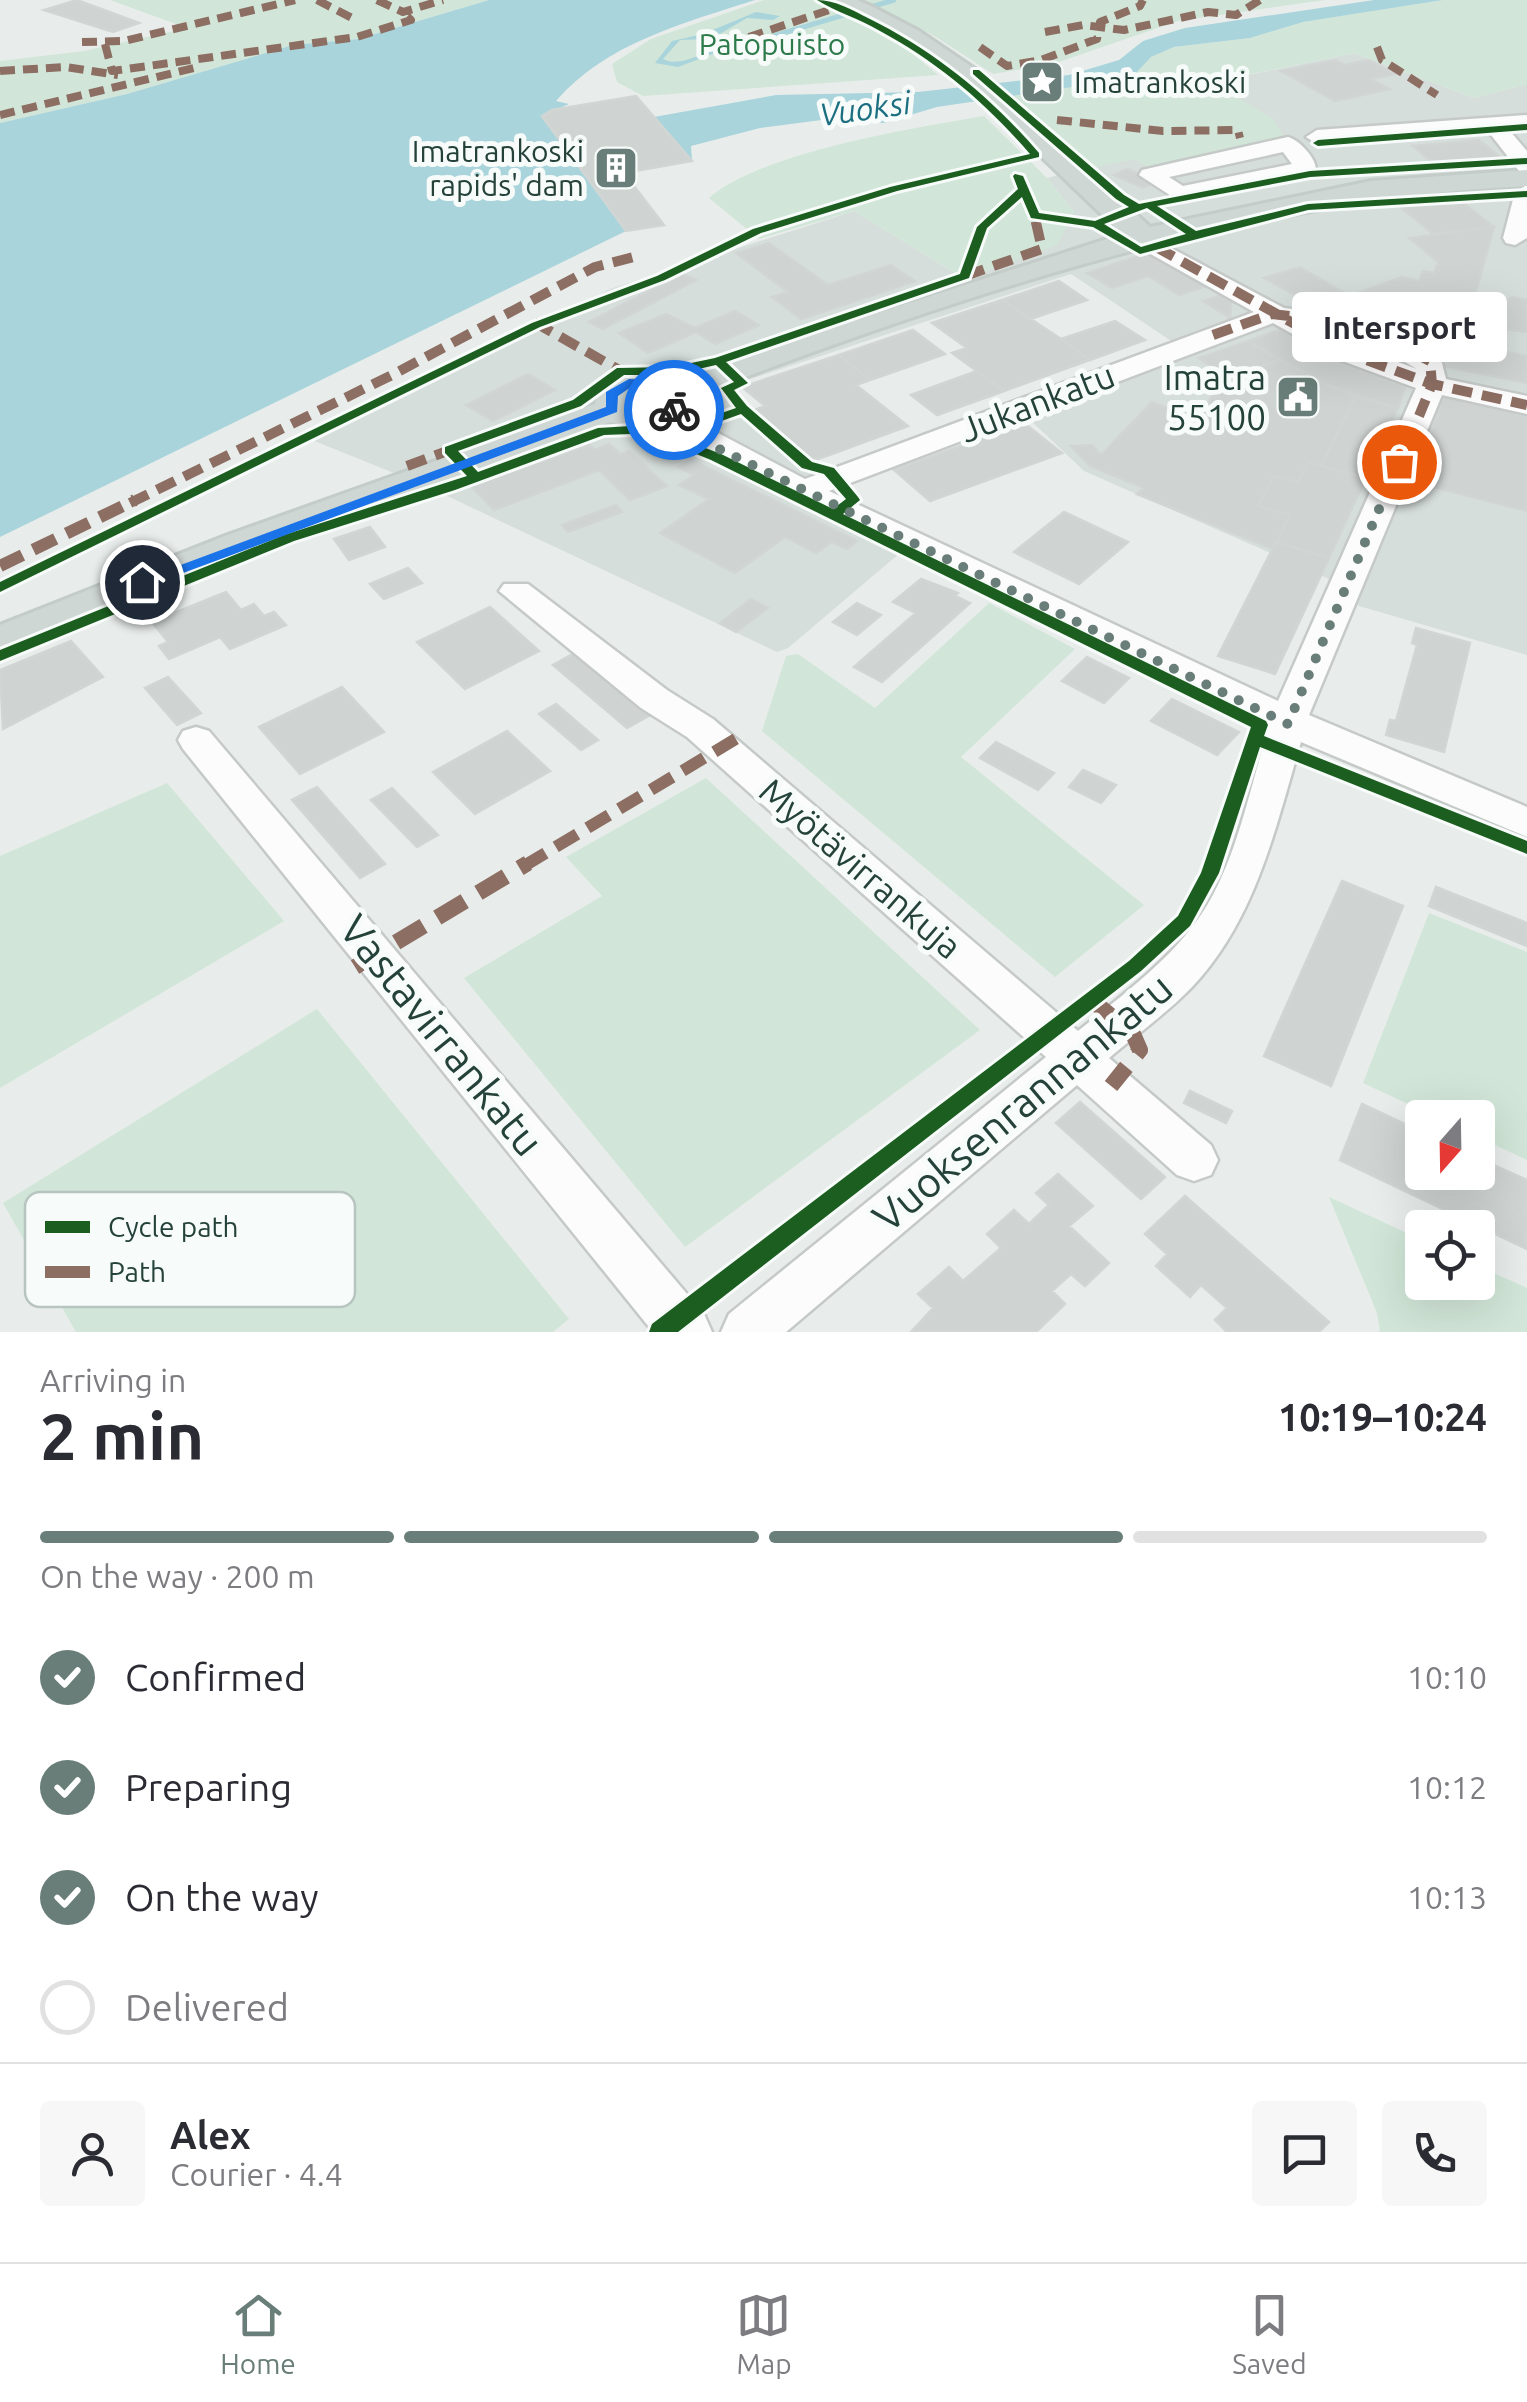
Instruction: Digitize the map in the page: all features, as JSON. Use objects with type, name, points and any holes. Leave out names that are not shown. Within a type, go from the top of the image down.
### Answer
[{"type":"main road","points":[[846,3],[877,17],[954,68],[1019,119],[1087,192],[1142,235]]},
{"type":"main road","points":[[1048,264],[1075,243],[1142,235],[1211,202],[1307,184],[1527,166]]},
{"type":"main road","points":[[0,640],[275,530],[613,410],[643,420],[672,402],[1048,264],[1142,235],[1305,197],[1527,178]]},
{"type":"main road","points":[[1075,243],[1087,210],[1087,192]]},
{"type":"street","points":[[1318,138],[1527,122]]},
{"type":"street","points":[[1494,125],[1527,166]]},
{"type":"street","points":[[1288,144],[1307,168],[1179,194],[1150,175],[1288,144]]},
{"type":"street","points":[[1514,238],[1527,192]]},
{"type":"street","points":[[1142,235],[1272,314],[1347,353],[1432,384],[1527,405]]},
{"type":"street","name":"Jukankatu","points":[[802,491],[1272,314]]},
{"type":"street","name":"Vuoksenrannankatu","points":[[747,1332],[1176,976],[1213,931],[1239,883],[1288,724],[1432,384]]},
{"type":"street","points":[[672,402],[713,446],[802,491],[1288,724],[1527,823]]},
{"type":"street","name":"Myötävirrankuja","points":[[516,590],[654,699],[700,728],[1194,1160]]},
{"type":"street","name":"Vastavirrankatu","points":[[196,740],[686,1332]]},
{"type":"shaded area","points":[[1354,53],[1474,98],[1527,84],[1527,655],[1359,606],[1336,582],[1084,471],[1026,416],[1189,353],[1071,274],[720,389],[900,553],[788,648],[777,652],[426,486],[312,440],[610,289],[854,211],[965,279],[1074,212],[1047,178],[1273,119],[1210,83]]},
{"type":"green space","points":[[110,0],[489,0],[358,39],[293,45],[127,94],[0,123],[0,61],[84,51],[187,28]]},
{"type":"green space","name":"Patopuisto","points":[[764,0],[811,0],[846,11],[895,40],[938,75],[643,96],[617,82],[612,64],[651,39]]},
{"type":"green space","points":[[865,0],[890,0],[881,4],[898,0],[1325,0],[1178,21],[1053,64],[993,74],[936,37]]},
{"type":"green space","points":[[1443,0],[1527,0],[1527,84],[1474,98],[1354,53],[1212,82],[1273,119],[1288,144],[1158,172],[1133,159],[1088,169],[1054,144],[1012,94],[1079,86],[1137,72],[1151,57],[1174,47],[1250,38],[1303,22]]},
{"type":"green space","points":[[984,116],[1047,178],[1074,212],[1057,245],[965,279],[854,211],[759,239],[709,198],[764,167],[801,155],[880,135]]},
{"type":"green space","points":[[989,603],[1075,649],[961,757],[1144,905],[1055,977],[762,731],[786,656],[798,654],[875,708]]},
{"type":"green space","points":[[706,778],[980,1030],[685,1247],[464,978],[602,896],[566,857]]},
{"type":"green space","points":[[167,783],[284,921],[0,1088],[0,856]]},
{"type":"green space","points":[[1429,913],[1527,952],[1527,1160],[1495,1145],[1495,1100],[1405,1103],[1363,1083]]},
{"type":"green space","points":[[317,1009],[569,1319],[553,1332],[76,1332],[62,1307],[355,1307],[355,1192],[25,1192],[25,1242],[3,1203]]},
{"type":"green space","points":[[1329,1197],[1405,1232],[1405,1300],[1495,1300],[1495,1274],[1527,1288],[1527,1332],[1380,1332],[1377,1313]]},
{"type":"water","points":[[489,0],[755,0],[674,27],[622,50],[576,81],[556,101],[569,104],[542,116],[626,231],[0,537],[0,123],[127,94],[293,45],[358,39]]},
{"type":"water","name":"Imatrankoski","points":[[1374,0],[1443,0],[1303,22],[1250,38],[1174,47],[1151,57],[1137,72],[1079,86],[937,107],[883,123],[829,119],[760,128],[691,146],[692,161],[654,117],[776,95],[918,92],[1069,75],[1119,60],[1143,41],[1185,28]]},
{"type":"water","points":[[756,12],[780,16],[773,20],[747,18],[711,39],[680,40],[663,59],[678,62],[723,50],[678,67],[655,63],[672,41],[703,34]]},
{"type":"building","points":[[77,0],[139,23],[113,32],[44,10]]},
{"type":"building","points":[[1335,60],[1345,65],[1369,60],[1395,74],[1371,79],[1390,89],[1335,101],[1281,71]]},
{"type":"building","name":"Imatrankoski rapids' dam","points":[[636,96],[692,161],[624,173],[664,225],[626,231],[542,116],[552,110]]},
{"type":"building","points":[[1479,140],[1500,157],[1433,163],[1413,146]]},
{"type":"building","points":[[1127,169],[1156,182],[1143,188],[1114,175]]},
{"type":"building","points":[[1457,198],[1494,227],[1433,234],[1398,205]]},
{"type":"building","points":[[1494,227],[1473,302],[1386,335],[1334,316],[1365,305],[1349,296],[1402,277],[1419,281],[1423,271],[1434,273],[1438,262],[1409,238]]},
{"type":"building","points":[[769,243],[828,285],[891,265],[915,281],[801,319],[772,297],[788,292],[736,253]]},
{"type":"building","points":[[1150,252],[1207,286],[1179,295],[1148,276],[1112,288],[1087,273]]},
{"type":"building","points":[[1300,267],[1365,305],[1334,316],[1264,278]]},
{"type":"building","points":[[682,274],[696,280],[603,329],[589,322]]},
{"type":"building","points":[[1059,281],[1087,300],[1030,319],[1002,300]]},
{"type":"building","points":[[1232,292],[1230,318],[1203,301]]},
{"type":"building","points":[[1512,297],[1527,300],[1527,332],[1460,323]]},
{"type":"building","points":[[1002,300],[1090,360],[1004,391],[952,353],[967,348],[932,323]]},
{"type":"building","points":[[735,311],[759,325],[715,344],[696,332],[648,353],[619,333],[666,314],[695,328]]},
{"type":"building","points":[[1115,321],[1145,340],[1090,360],[1061,339]]},
{"type":"building","points":[[913,330],[945,354],[870,380],[839,355]]},
{"type":"building","points":[[1280,330],[1337,362],[1405,387],[1398,408],[1328,386],[1248,341]]},
{"type":"building","points":[[1449,340],[1527,356],[1527,383],[1443,366]]},
{"type":"building","points":[[1248,341],[1279,360],[1229,378],[1199,358]]},
{"type":"building","points":[[839,355],[870,380],[856,385],[908,426],[810,462],[752,411],[765,406],[742,387]]},
{"type":"building","points":[[1279,360],[1355,397],[1321,466],[1308,462],[1298,482],[1274,476],[1258,506],[1290,515],[1273,549],[1137,494],[1144,488],[1090,466],[1071,446],[1092,445],[1101,455],[1152,402],[1199,421],[1219,382]]},
{"type":"building","points":[[977,371],[1004,391],[937,415],[911,395]]},
{"type":"building","points":[[528,374],[555,390],[493,421],[466,405]]},
{"type":"building","points":[[1445,394],[1527,414],[1527,511],[1413,482]]},
{"type":"building","points":[[1355,397],[1398,408],[1366,478],[1321,466]]},
{"type":"building","points":[[1024,423],[1062,453],[930,501],[894,470]]},
{"type":"building","points":[[609,444],[620,454],[629,451],[667,486],[630,500],[599,470],[494,510],[470,485],[590,445],[595,450]]},
{"type":"building","points":[[690,459],[857,541],[847,549],[832,542],[816,553],[785,537],[735,573],[660,533],[709,499],[679,485],[694,475],[678,467]]},
{"type":"building","points":[[1308,462],[1366,478],[1329,558],[1276,542],[1290,515],[1258,506],[1274,476],[1298,482]]},
{"type":"building","points":[[616,505],[622,512],[568,532],[562,525]]},
{"type":"building","points":[[1064,512],[1128,542],[1079,584],[1014,552]]},
{"type":"building","points":[[370,527],[385,547],[349,560],[334,539]]},
{"type":"building","points":[[1276,542],[1329,558],[1275,674],[1218,656]]},
{"type":"building","points":[[408,568],[422,583],[384,599],[370,584]]},
{"type":"building","points":[[921,579],[958,593],[955,596],[970,603],[882,682],[854,667],[916,613],[893,602]]},
{"type":"building","points":[[226,592],[241,610],[254,604],[264,616],[274,612],[286,625],[230,649],[220,637],[169,659],[159,646],[168,642],[152,622]]},
{"type":"building","points":[[751,599],[768,608],[736,632],[720,623]]},
{"type":"building","points":[[857,603],[881,615],[857,635],[833,622]]},
{"type":"building","points":[[490,607],[539,651],[465,689],[417,642]]},
{"type":"building","points":[[1416,628],[1470,643],[1444,752],[1386,735],[1390,720],[1396,721],[1417,645],[1412,643]]},
{"type":"building","points":[[71,641],[103,677],[3,729],[0,670]]},
{"type":"building","points":[[578,651],[652,714],[627,728],[553,665]]},
{"type":"building","points":[[1087,657],[1129,678],[1104,703],[1062,681]]},
{"type":"building","points":[[168,677],[201,713],[177,725],[145,688]]},
{"type":"building","points":[[342,687],[384,732],[300,774],[259,727]]},
{"type":"building","points":[[1172,699],[1239,732],[1217,755],[1151,721]]},
{"type":"building","points":[[556,704],[598,740],[581,750],[539,714]]},
{"type":"building","points":[[507,731],[550,771],[475,814],[433,772]]},
{"type":"building","points":[[996,742],[1054,773],[1038,790],[980,758]]},
{"type":"building","points":[[1083,770],[1116,785],[1101,803],[1069,787]]},
{"type":"building","points":[[317,787],[385,864],[360,878],[292,800]]},
{"type":"building","points":[[392,788],[438,835],[417,847],[371,800]]},
{"type":"building","points":[[1342,881],[1403,906],[1331,1086],[1264,1056]]},
{"type":"building","points":[[1436,887],[1527,923],[1527,946],[1429,906]]},
{"type":"building","points":[[1190,1091],[1232,1111],[1226,1123],[1184,1103]]},
{"type":"building","points":[[1080,1102],[1165,1177],[1141,1199],[1056,1123]]},
{"type":"building","points":[[1362,1104],[1405,1124],[1405,1190],[1495,1190],[1495,1166],[1527,1180],[1527,1249],[1495,1234],[1495,1210],[1445,1210],[1340,1160]]},
{"type":"building","points":[[1058,1174],[1093,1206],[1069,1226],[1109,1263],[1085,1286],[1071,1274],[1052,1291],[1065,1304],[1036,1332],[911,1332],[933,1308],[918,1294],[949,1267],[963,1281],[1001,1248],[987,1234],[1014,1210],[1029,1224],[1049,1205],[1036,1193]]},
{"type":"building","points":[[1185,1196],[1329,1322],[1319,1332],[1227,1332],[1215,1320],[1227,1308],[1201,1285],[1190,1297],[1156,1266],[1167,1254],[1145,1234]]},
{"type":"waterway","points":[[743,45],[894,0]]},
{"type":"marked path","points":[[82,42],[124,41],[295,0]]},
{"type":"marked path","points":[[317,0],[356,20]]},
{"type":"marked path","points":[[377,0],[403,12],[443,0]]},
{"type":"marked path","points":[[980,47],[1007,66],[1041,60],[1097,39],[1100,22],[1140,6],[1143,0]]},
{"type":"marked path","points":[[1045,32],[1083,25],[1124,30],[1208,12],[1236,15],[1260,0]]},
{"type":"marked path","points":[[738,52],[736,44],[743,39],[838,7]]},
{"type":"marked path","points":[[105,44],[112,71],[357,37],[411,20],[403,12]]},
{"type":"marked path","points":[[1377,47],[1382,60],[1437,95]]},
{"type":"marked path","points":[[0,71],[65,67],[118,75]]},
{"type":"marked path","points":[[0,115],[198,67]]},
{"type":"marked path","points":[[1057,120],[1163,131],[1238,130],[1240,138]]},
{"type":"marked path","points":[[965,276],[1042,249],[1035,216]]},
{"type":"marked path","points":[[1156,247],[1347,353],[1432,384],[1527,405]]},
{"type":"marked path","points":[[0,566],[394,374],[595,267],[634,257]]},
{"type":"marked path","points":[[1213,335],[1272,314],[1358,324],[1430,361],[1432,384],[1419,416]]},
{"type":"marked path","points":[[534,322],[621,371]]},
{"type":"marked path","points":[[407,466],[450,450]]},
{"type":"marked path","points":[[355,967],[739,737]]},
{"type":"marked path","points":[[1089,998],[1133,1034],[1140,1050],[1111,1086]]},
{"type":"cycle path","points":[[0,588],[536,325],[661,278],[757,231],[894,189],[1036,155],[990,106],[938,63],[881,28],[821,0]]},
{"type":"cycle path","points":[[976,72],[1120,197],[1137,207]]},
{"type":"cycle path","points":[[1318,143],[1527,127]]},
{"type":"cycle path","points":[[1018,176],[1035,216],[1096,224],[1137,207],[1310,174],[1527,161]]},
{"type":"cycle path","points":[[476,478],[450,450],[577,403],[621,371],[672,371],[718,361],[965,276],[982,227],[1022,191]]},
{"type":"cycle path","points":[[1194,235],[1308,207],[1527,194]]},
{"type":"cycle path","points":[[1096,224],[1140,251],[1194,235],[1150,206]]},
{"type":"cycle path","points":[[665,437],[743,409],[727,388],[742,383],[718,361]]},
{"type":"cycle path","points":[[743,409],[807,465],[829,471],[853,500],[833,516]]},
{"type":"cycle path","points":[[0,656],[289,538],[450,487],[602,431],[631,430],[665,437],[716,457],[1260,725],[1210,873],[1184,921],[1135,966],[660,1332]]},
{"type":"cycle path","points":[[1256,739],[1527,848]]},
{"type":"way so far","points":[[674,410],[667,415],[713,446],[1288,724],[1399,462]]},
{"type":"place","name":"Imatrankoski","points":[[1042,82]]},
{"type":"place","name":"Imatrankoski rapids' dam","points":[[616,168]]},
{"type":"place","name":"Imatra 55100","points":[[1298,397]]},
{"type":"place","name":"Intersport","points":[[1399,462]]},
{"type":"route","points":[[142,582],[532,436],[613,410],[611,394],[629,383],[642,380],[668,384],[681,396],[681,403],[674,410]]},
{"type":"water label","name":"Vuoksi","points":[[865,108]]}]
